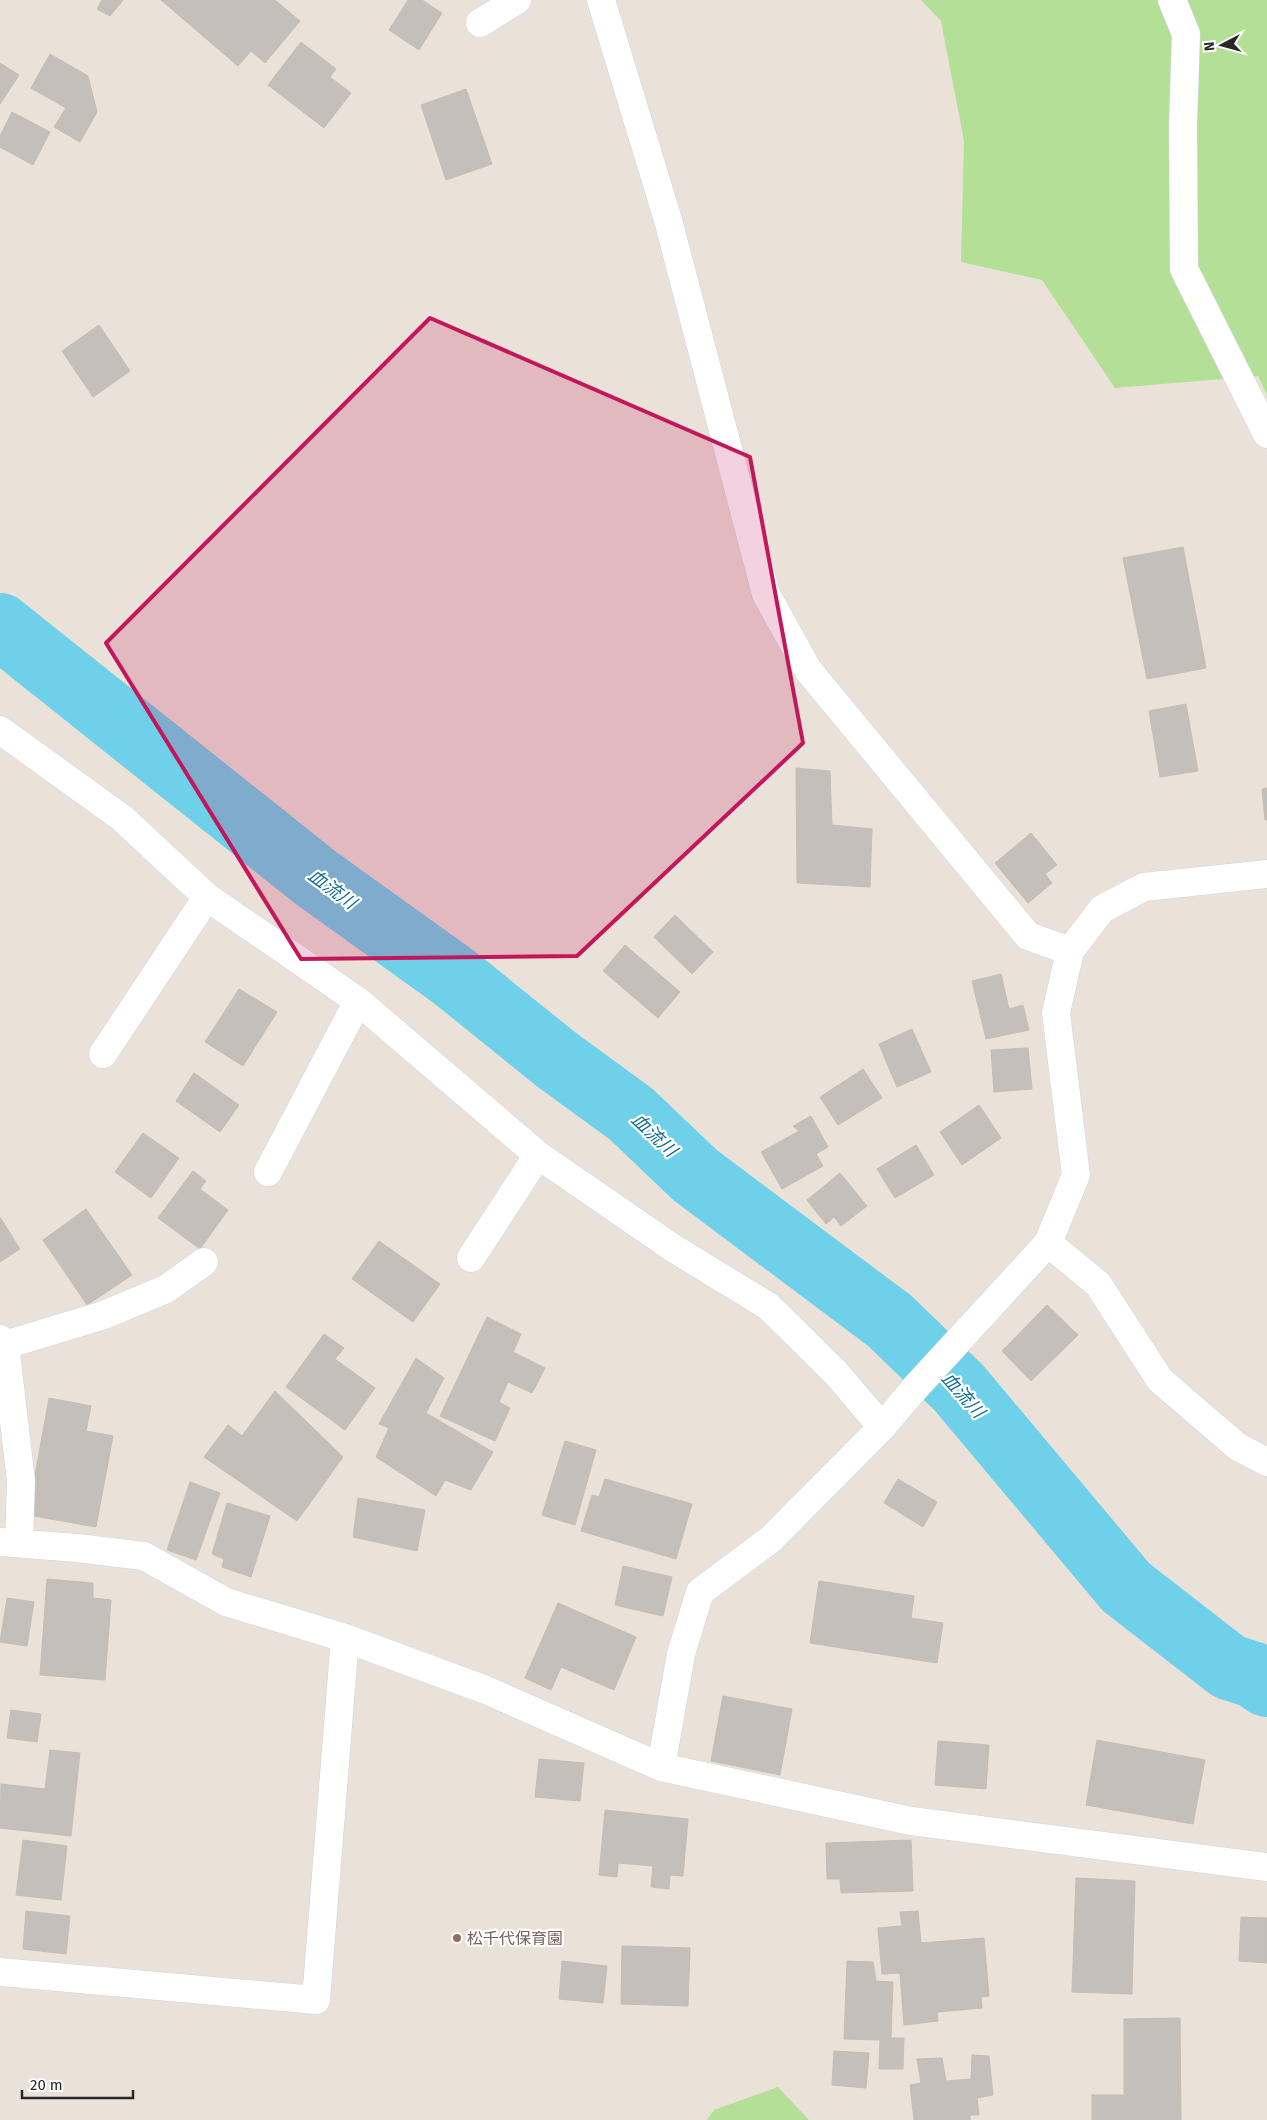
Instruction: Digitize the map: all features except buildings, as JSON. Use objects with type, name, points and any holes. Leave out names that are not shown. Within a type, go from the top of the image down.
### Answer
[{"type":"street","points":[[480,23],[517,0]]},
{"type":"street","points":[[601,0],[668,220],[766,594],[808,670],[1028,936],[1070,951]]},
{"type":"street","points":[[1172,0],[1186,34],[1183,125],[1184,269],[1267,434]]},
{"type":"street","points":[[0,730],[122,818],[207,896],[358,1001],[538,1155],[673,1248],[768,1306],[836,1372],[882,1428]]},
{"type":"street","points":[[661,1767],[682,1654],[700,1592],[771,1539],[882,1428],[915,1388],[1048,1243],[1076,1175],[1056,1013],[1070,951],[1102,910],[1144,887],[1267,874]]},
{"type":"street","points":[[103,1054],[207,896]]},
{"type":"street","points":[[268,1172],[358,1001]]},
{"type":"street","points":[[471,1258],[538,1155]]},
{"type":"street","points":[[1048,1243],[1098,1284],[1160,1380],[1238,1447],[1267,1462]]},
{"type":"street","points":[[204,1262],[166,1289],[104,1314],[2,1342],[21,1482],[10,1542],[144,1556],[226,1602],[345,1638],[486,1690],[661,1767],[911,1820],[1267,1867]]},
{"type":"street","points":[[0,1972],[316,2000],[345,1638]]},
{"type":"highlighted area","points":[[430,318],[750,457],[803,743],[577,956],[301,959],[106,643]]},
{"type":"green space","points":[[921,0],[1267,0],[1267,395],[1258,376],[1115,388],[1042,280],[961,262],[964,141],[941,21]]},
{"type":"green space","points":[[778,2087],[809,2120],[707,2120],[714,2110]]},
{"type":"waterway","name":"血流川","points":[[0,626],[316,878],[454,977],[557,1060],[631,1114],[695,1175],[890,1321],[959,1388],[1126,1587],[1229,1667],[1254,1675],[1267,1684]]},
{"type":"place","name":"松千代保育園","points":[[457,1938]]}]
